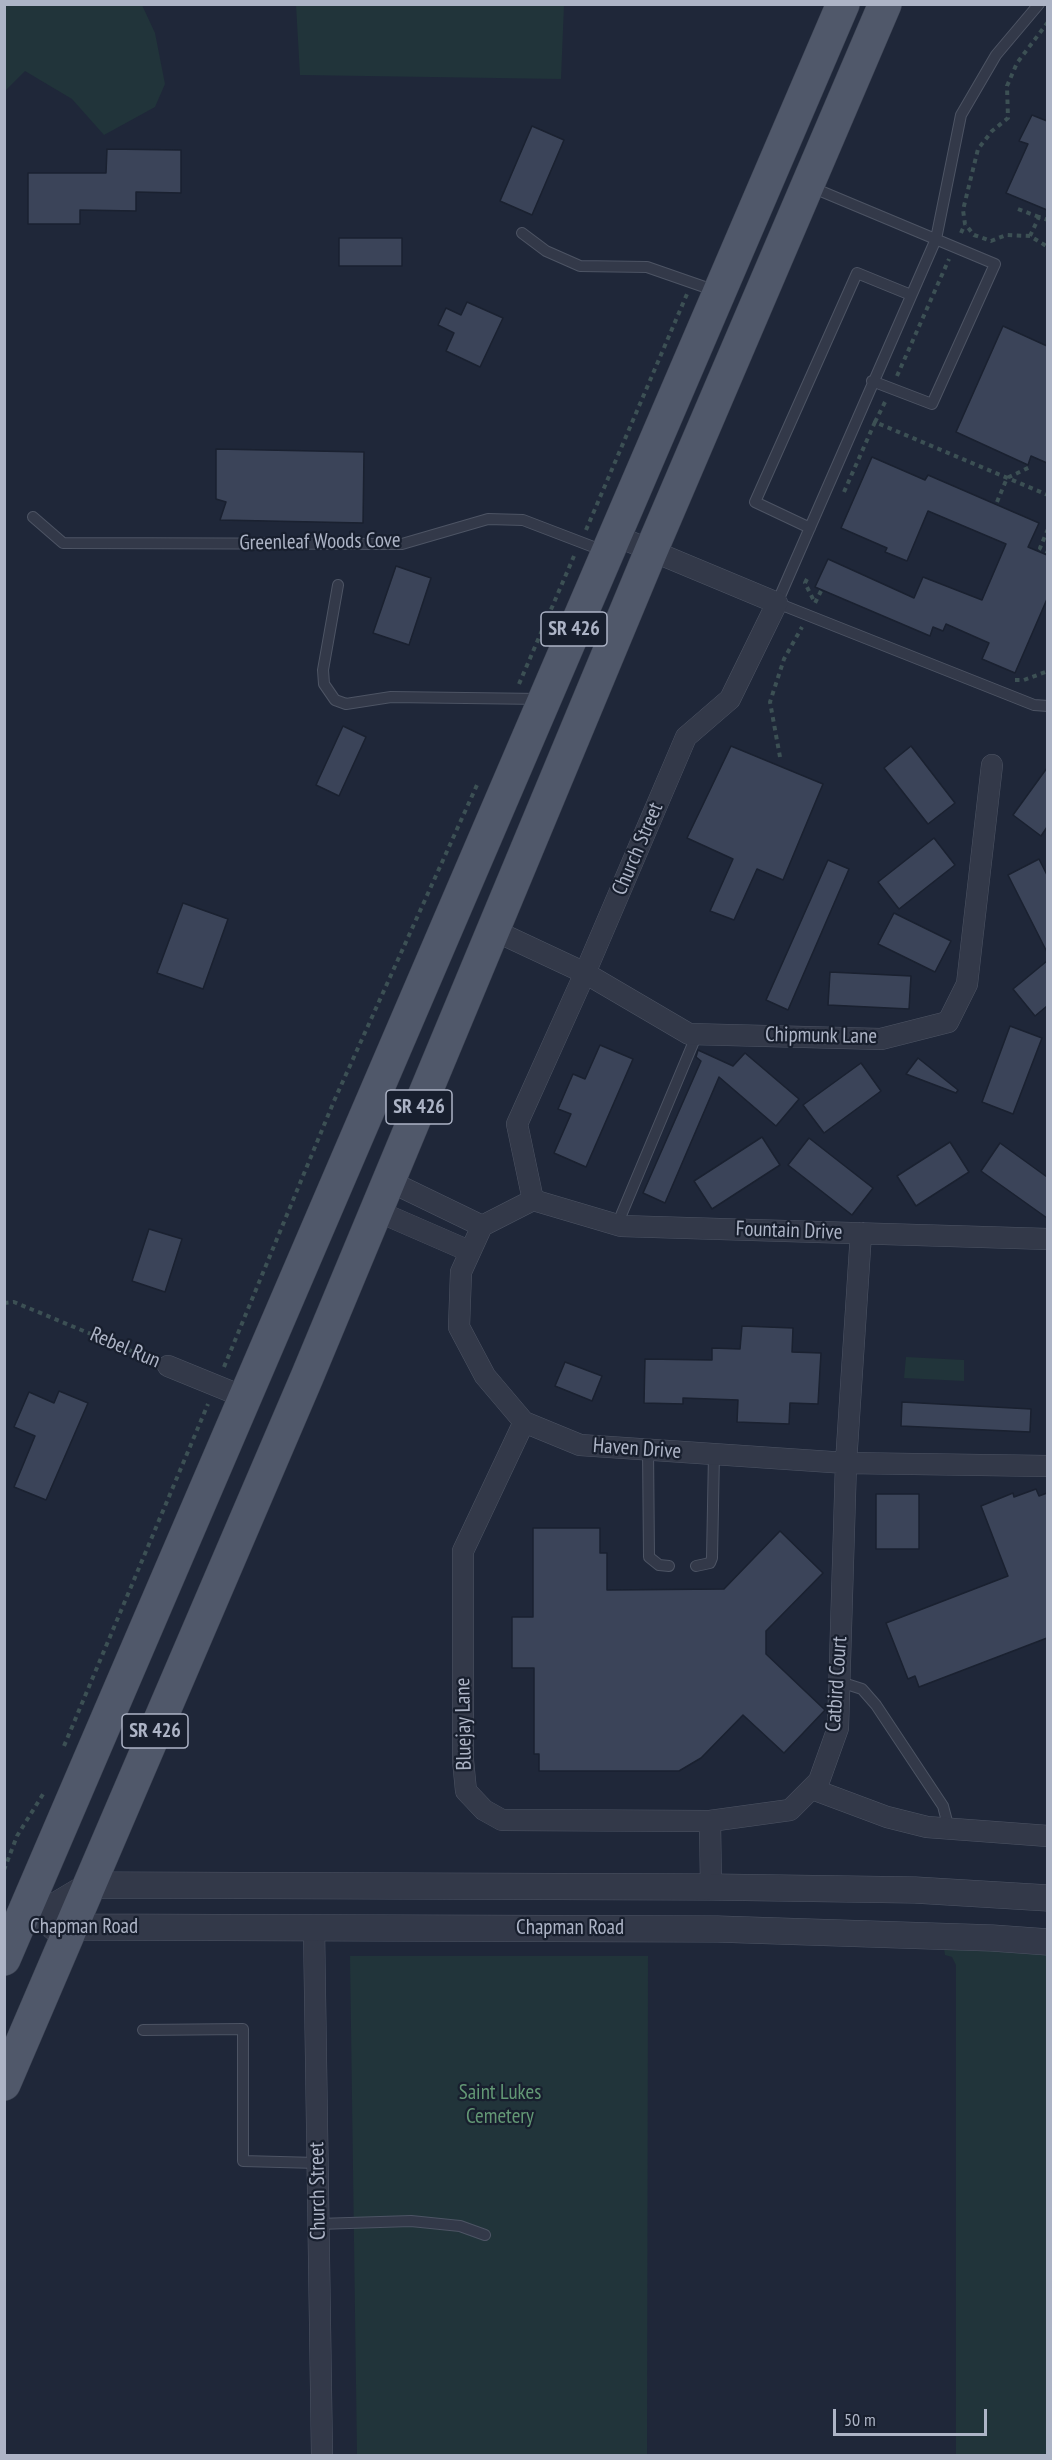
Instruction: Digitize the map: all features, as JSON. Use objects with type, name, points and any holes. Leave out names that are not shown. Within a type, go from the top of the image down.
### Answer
[{"type":"main road","name":"SR 426","points":[[4,1959],[11,1928],[230,1392],[529,698],[601,543],[706,287],[843,4]]},
{"type":"main road","name":"SR 426","points":[[4,2084],[377,1211],[492,929],[651,551],[885,4]]},
{"type":"street","points":[[601,543],[651,551],[777,603]]},
{"type":"street","name":"Church Street","points":[[533,1200],[517,1124],[585,974],[686,737],[730,699],[777,603]]},
{"type":"street","name":"Chipmunk Lane","points":[[492,929],[585,974],[689,1034],[882,1039],[948,1022],[968,984],[993,765]]},
{"type":"street","points":[[389,1181],[482,1226]]},
{"type":"street","points":[[377,1211],[469,1251],[482,1226],[533,1200]]},
{"type":"street","name":"Fountain Drive","points":[[533,1200],[617,1225],[1047,1239]]},
{"type":"street","name":"Catbird Court","points":[[710,1821],[790,1810],[819,1781],[838,1728],[846,1463],[861,1233]]},
{"type":"street","name":"Haven Drive","points":[[469,1251],[461,1272],[459,1327],[485,1376],[524,1422],[580,1445],[846,1463],[1047,1466]]},
{"type":"street","name":"Rebel Run","points":[[168,1366],[230,1392]]},
{"type":"street","name":"Bluejay Lane","points":[[524,1422],[463,1551],[463,1760],[466,1791],[484,1810],[502,1820],[710,1821]]},
{"type":"street","points":[[812,1789],[887,1817],[927,1827],[1047,1836]]},
{"type":"street","points":[[710,1821],[711,1887]]},
{"type":"street","name":"Chapman Road","points":[[11,1928],[90,1885],[711,1887],[915,1890],[1047,1898]]},
{"type":"street","name":"Church Street","points":[[314,1927],[322,2456]]},
{"type":"street","name":"Chapman Road","points":[[11,1928],[717,1929],[993,1938],[1047,1942]]},
{"type":"lane","points":[[1039,4],[996,55],[961,115],[936,239],[872,381],[777,603],[1034,705],[1047,706]]},
{"type":"lane","points":[[808,186],[995,264],[932,404],[872,381]]},
{"type":"lane","points":[[522,233],[546,251],[580,266],[646,267],[706,287]]},
{"type":"lane","points":[[810,528],[754,502],[857,273],[911,295]]},
{"type":"lane","name":"Greenleaf Woods Cove","points":[[33,517],[63,543],[402,544],[488,519],[523,520],[601,543]]},
{"type":"lane","points":[[338,585],[323,670],[324,684],[335,700],[346,704],[391,697],[529,698]]},
{"type":"lane","points":[[617,1225],[697,1034]]},
{"type":"lane","points":[[648,1449],[649,1557],[659,1565],[669,1566]]},
{"type":"lane","points":[[696,1566],[710,1563],[712,1558],[714,1454]]},
{"type":"lane","points":[[840,1682],[862,1689],[876,1705],[943,1806],[949,1829]]},
{"type":"lane","points":[[143,2030],[243,2029],[243,2161],[317,2163]]},
{"type":"lane","points":[[318,2224],[411,2221],[460,2226],[485,2235]]},
{"type":"path","points":[[1047,22],[1017,63],[1007,86],[1008,118],[992,131],[978,150],[963,210],[965,224],[974,235],[991,241],[1006,235],[1030,236],[1047,247]]},
{"type":"path","points":[[1018,209],[1047,220]]},
{"type":"path","points":[[1030,236],[1039,217]]},
{"type":"path","points":[[529,698],[601,543],[706,287]]},
{"type":"path","points":[[843,497],[875,422]]},
{"type":"path","points":[[997,502],[1007,478],[1030,467]]},
{"type":"path","points":[[1047,530],[1040,548],[1047,552]]},
{"type":"path","points":[[810,572],[805,583],[814,603]]},
{"type":"path","points":[[780,757],[770,702],[784,659],[820,591]]},
{"type":"path","points":[[1007,680],[1024,680],[1047,672]]},
{"type":"path","points":[[63,1749],[230,1392],[334,1101],[481,775]]},
{"type":"path","name":"Rebel Run","points":[[4,1303],[14,1302],[168,1366]]},
{"type":"path","points":[[4,1870],[17,1836],[49,1782]]},
{"type":"green space","points":[[5,4],[142,5],[155,33],[165,84],[155,107],[104,135],[72,99],[25,71],[5,91]]},
{"type":"green space","points":[[296,5],[564,5],[561,79],[300,75]]},
{"type":"green space","points":[[906,1357],[964,1360],[964,1381],[904,1378]]},
{"type":"green space","points":[[944,1948],[1047,1954],[1047,2455],[956,2455],[956,1965],[952,1957],[945,1955]]},
{"type":"green space","name":"Saint Lukes Cemetery","points":[[350,1956],[648,1956],[647,2455],[357,2455]]},
{"type":"building","points":[[1032,115],[1047,121],[1047,210],[1006,193],[1028,144],[1019,141]]},
{"type":"building","points":[[532,126],[564,140],[532,215],[500,201]]},
{"type":"building","points":[[107,149],[181,150],[181,193],[136,192],[136,211],[80,210],[80,224],[28,224],[28,173],[106,173]]},
{"type":"building","points":[[339,238],[402,238],[402,266],[339,266]]},
{"type":"building","points":[[467,302],[503,318],[480,367],[446,351],[454,333],[438,325],[446,308],[461,315]]},
{"type":"building","points":[[1003,326],[1047,346],[1047,463],[1031,456],[1028,465],[956,432]]},
{"type":"building","points":[[216,449],[364,452],[363,523],[220,520],[226,502],[216,499]]},
{"type":"building","points":[[872,457],[925,480],[928,475],[1039,523],[1028,547],[1047,555],[1047,599],[1015,673],[982,659],[989,643],[946,624],[943,631],[933,627],[930,636],[815,587],[828,559],[914,598],[923,577],[982,600],[1006,544],[928,511],[907,561],[885,552],[887,548],[841,528]]},
{"type":"building","points":[[396,566],[431,578],[409,645],[373,633]]},
{"type":"building","points":[[343,726],[366,737],[339,796],[316,785]]},
{"type":"building","points":[[731,746],[823,784],[783,880],[757,869],[734,920],[710,911],[733,859],[687,838]]},
{"type":"building","points":[[911,746],[955,803],[928,824],[884,768]]},
{"type":"building","points":[[1047,768],[1047,827],[1041,836],[1013,815]]},
{"type":"building","points":[[934,838],[955,865],[899,909],[878,882]]},
{"type":"building","points":[[1039,859],[1047,875],[1047,952],[1008,875]]},
{"type":"building","points":[[828,860],[849,869],[788,1010],[766,1000]]},
{"type":"building","points":[[183,903],[228,919],[203,989],[157,973]]},
{"type":"building","points":[[894,913],[951,941],[935,972],[878,944]]},
{"type":"building","points":[[1047,961],[1047,1006],[1035,1016],[1013,989]]},
{"type":"building","points":[[830,972],[911,976],[909,1009],[828,1005]]},
{"type":"building","points":[[1010,1026],[1042,1038],[1013,1114],[982,1102]]},
{"type":"building","points":[[600,1045],[633,1059],[586,1167],[554,1153],[571,1114],[558,1109],[573,1074],[585,1079]]},
{"type":"building","points":[[698,1050],[733,1066],[745,1053],[799,1099],[776,1126],[719,1077],[665,1203],[643,1193],[701,1061],[696,1057]]},
{"type":"building","points":[[918,1058],[958,1090],[956,1093],[906,1074]]},
{"type":"building","points":[[861,1063],[881,1091],[824,1133],[803,1105]]},
{"type":"building","points":[[762,1137],[780,1165],[712,1209],[694,1181]]},
{"type":"building","points":[[809,1138],[873,1188],[852,1215],[788,1165]]},
{"type":"building","points":[[950,1142],[969,1172],[916,1206],[897,1176]]},
{"type":"building","points":[[1000,1143],[1047,1177],[1047,1218],[981,1171]]},
{"type":"building","points":[[149,1229],[182,1239],[165,1292],[132,1281]]},
{"type":"building","points":[[742,1326],[793,1328],[792,1352],[821,1353],[818,1404],[790,1403],[789,1424],[737,1422],[738,1400],[683,1398],[683,1404],[644,1403],[645,1359],[712,1360],[712,1348],[740,1349]]},
{"type":"building","points":[[565,1362],[602,1376],[592,1401],[555,1386]]},
{"type":"building","points":[[59,1391],[88,1403],[46,1500],[14,1487],[35,1436],[14,1427],[29,1392],[54,1403]]},
{"type":"building","points":[[902,1402],[1031,1409],[1030,1432],[901,1426]]},
{"type":"building","points":[[1036,1489],[1039,1496],[1047,1493],[1047,1638],[919,1687],[915,1676],[908,1679],[886,1623],[1008,1576],[981,1506],[1013,1493],[1014,1497]]},
{"type":"building","points":[[876,1494],[919,1494],[919,1549],[876,1549]]},
{"type":"building","points":[[533,1528],[600,1528],[600,1553],[607,1553],[607,1590],[724,1589],[780,1531],[823,1573],[766,1631],[766,1654],[825,1710],[784,1753],[743,1715],[701,1758],[679,1771],[539,1771],[539,1754],[534,1754],[534,1668],[512,1668],[512,1617],[533,1617]]}]
